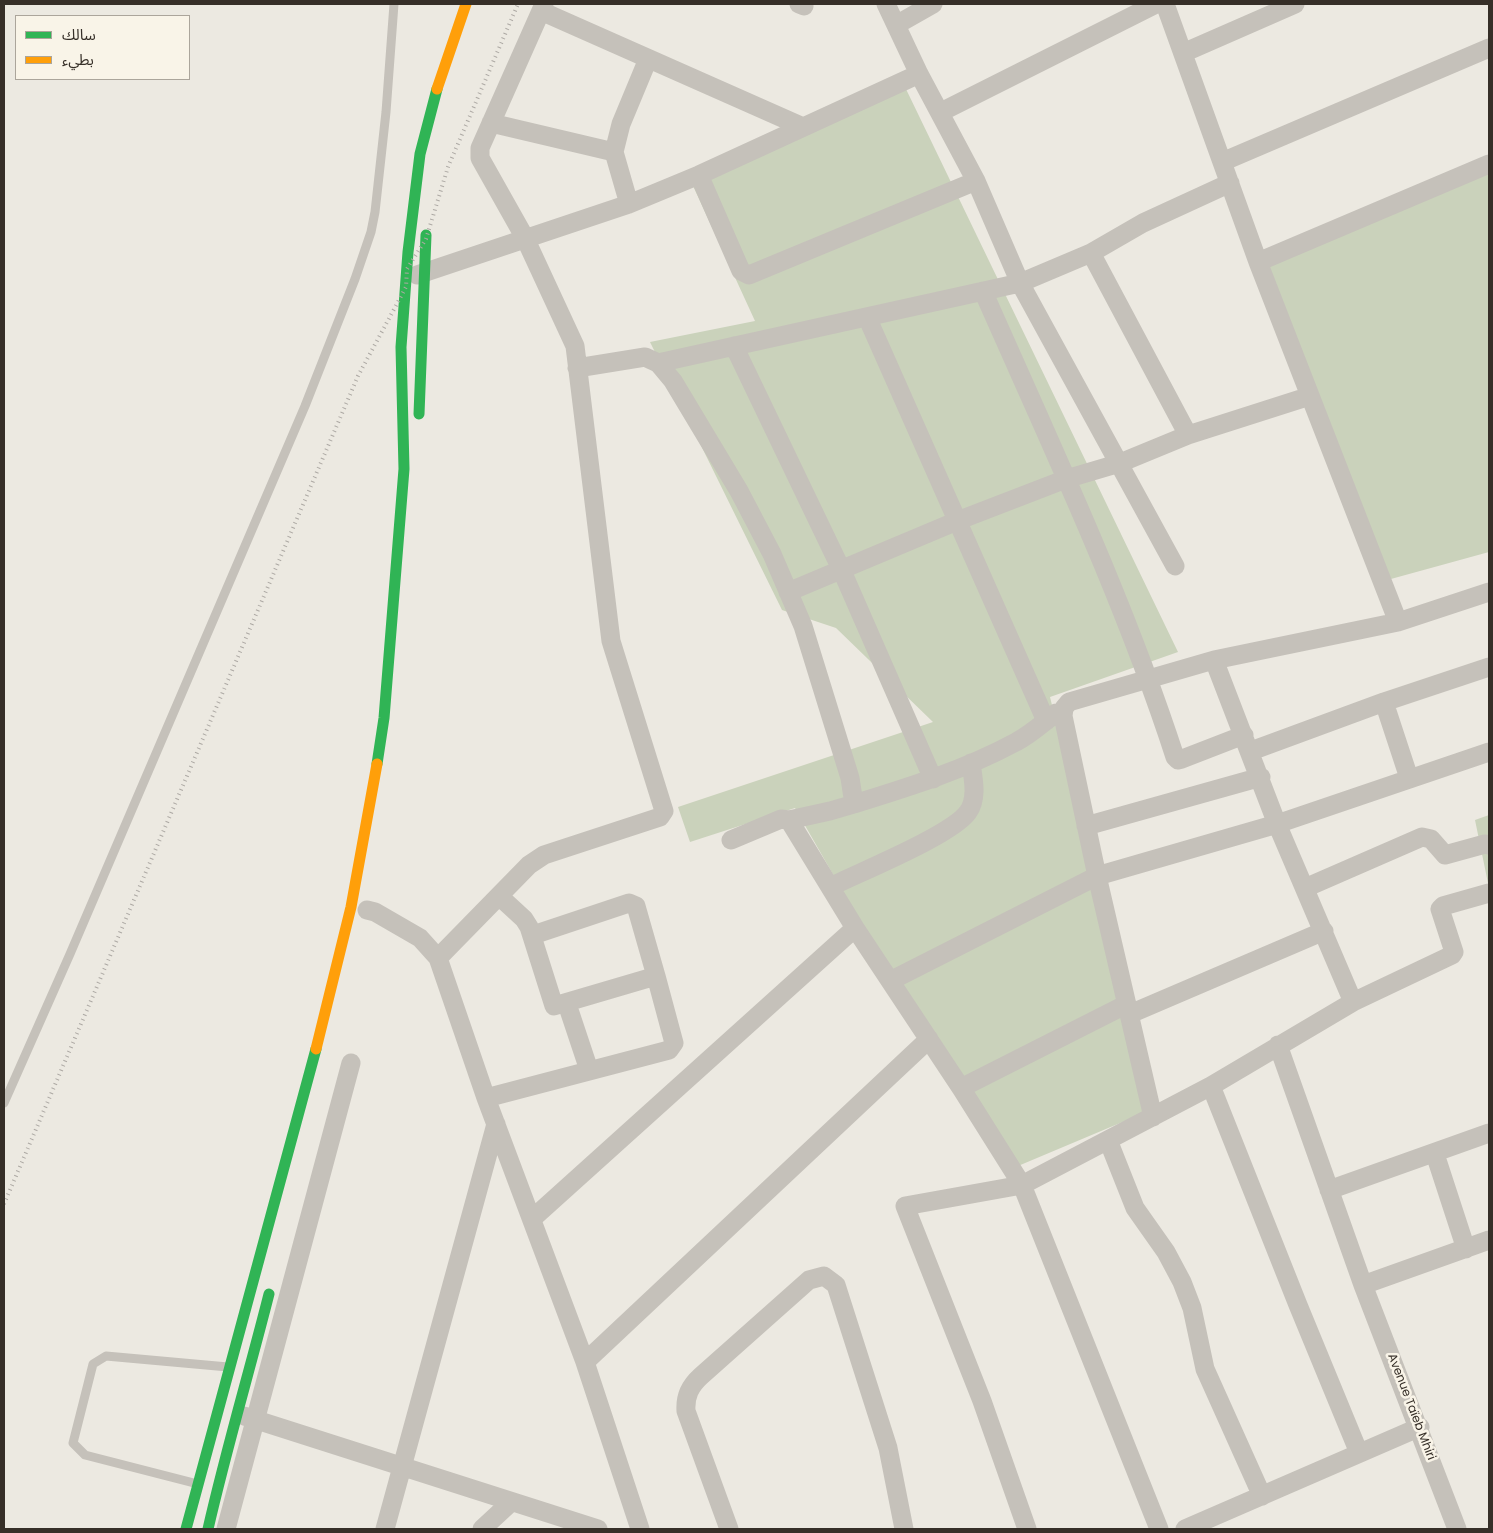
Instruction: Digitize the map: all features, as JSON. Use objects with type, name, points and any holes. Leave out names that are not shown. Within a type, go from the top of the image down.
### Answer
[{"type":"highway","points":[[186,1529],[307,1083],[351,907],[375,780],[384,718],[403,488],[402,347],[407,279],[422,146],[429,114],[466,4]]},
{"type":"highway","points":[[438,132],[458,65]]},
{"type":"highway","points":[[419,424],[426,271],[424,198],[430,170]]},
{"type":"highway","points":[[208,1529],[225,1456],[247,1417],[273,1279]]},
{"type":"street","points":[[886,4],[919,74],[941,112],[976,181],[1020,283],[1176,566]]},
{"type":"street","points":[[896,24],[933,4]]},
{"type":"street","points":[[941,112],[1156,4]]},
{"type":"street","points":[[1165,4],[1258,262],[1398,622]]},
{"type":"street","points":[[1183,53],[1295,4]]},
{"type":"street","points":[[438,958],[529,866],[544,855],[660,816],[664,811],[611,641],[591,498],[575,346],[525,238],[486,172],[480,158],[480,148],[543,7],[648,59],[803,127]]},
{"type":"street","points":[[1222,162],[1489,48]]},
{"type":"street","points":[[629,204],[614,152],[621,124],[648,59]]},
{"type":"street","points":[[407,279],[629,204],[700,175],[919,74]]},
{"type":"street","points":[[491,123],[614,152]]},
{"type":"street","points":[[1258,262],[1489,164]]},
{"type":"street","points":[[700,175],[741,271],[749,275],[976,181]]},
{"type":"street","points":[[658,363],[1020,283],[1091,253],[1143,223],[1230,183]]},
{"type":"street","points":[[1091,253],[1188,435]]},
{"type":"street","points":[[983,291],[1066,479],[1149,678],[1175,757],[1178,760],[1247,743],[1384,702],[1489,667]]},
{"type":"street","points":[[867,317],[1046,721]]},
{"type":"street","points":[[734,346],[842,571],[933,779]]},
{"type":"street","points":[[577,368],[645,357],[658,363],[673,381],[739,491],[772,554],[803,626],[850,778],[854,804]]},
{"type":"street","points":[[788,592],[842,571],[956,521],[1066,479],[1120,463],[1188,435],[1310,396]]},
{"type":"street","points":[[731,840],[780,819],[789,820],[830,811],[933,779],[1017,742],[1064,708],[1069,702],[1214,660],[1398,622],[1489,592]]},
{"type":"street","points":[[1214,660],[1261,777],[1277,824],[1353,1002]]},
{"type":"street","points":[[1384,702],[1409,778]]},
{"type":"street","points":[[1064,708],[1063,716],[1086,826],[1153,1117]]},
{"type":"street","points":[[890,981],[1097,876],[1277,824],[1489,752]]},
{"type":"street","points":[[830,887],[948,830],[969,811],[975,789],[971,763]]},
{"type":"street","points":[[1086,826],[1261,777]]},
{"type":"street","points":[[789,820],[855,928],[961,1088],[1022,1185],[1159,1529]]},
{"type":"street","points":[[1305,888],[1422,837],[1431,839],[1445,855],[1485,844],[1489,845]]},
{"type":"street","points":[[1027,1529],[982,1401],[905,1206],[1022,1185],[1211,1086],[1353,1002],[1452,955],[1454,952],[1440,909],[1443,906],[1489,893]]},
{"type":"street","points":[[499,896],[524,919],[533,935],[552,1004],[567,1004],[656,976]]},
{"type":"street","points":[[486,1098],[666,1051],[673,1046],[636,906],[629,903],[533,935]]},
{"type":"street","points":[[367,910],[375,912],[420,938],[438,958],[486,1098],[585,1362],[640,1529]]},
{"type":"street","points":[[532,1220],[855,928]]},
{"type":"street","points":[[961,1088],[1128,1009],[1324,931]]},
{"type":"street","points":[[567,1004],[589,1070]]},
{"type":"street","points":[[585,1362],[929,1039]]},
{"type":"street","name":"Avenue Taïeb Mhiri","points":[[1278,1045],[1363,1285],[1420,1427],[1457,1529]]},
{"type":"street","points":[[226,1529],[247,1417],[351,1063]]},
{"type":"street","points":[[1211,1086],[1298,1305],[1360,1454]]},
{"type":"street","points":[[385,1529],[496,1124]]},
{"type":"street","points":[[1329,1190],[1435,1154],[1489,1133]]},
{"type":"street","points":[[1108,1140],[1135,1208],[1166,1252],[1182,1282],[1192,1308],[1205,1369],[1262,1496]]},
{"type":"street","points":[[1435,1154],[1466,1249]]},
{"type":"street","points":[[1363,1285],[1489,1240]]},
{"type":"street","points":[[730,1529],[686,1411],[686,1402],[690,1389],[700,1376],[809,1280],[824,1276],[836,1285],[881,1422],[904,1529]]},
{"type":"street","points":[[247,1417],[510,1503],[598,1529]]},
{"type":"street","points":[[1185,1529],[1420,1427]]},
{"type":"street","points":[[482,1529],[510,1503]]},
{"type":"lane","points":[[4,1103],[70,954],[297,424],[355,279],[371,232],[375,212],[386,112],[394,4]]},
{"type":"lane","points":[[198,1484],[85,1455],[78,1450],[72,1443],[93,1364],[106,1356],[231,1367]]},
{"type":"green space","points":[[905,87],[1178,652],[1050,697],[1151,1110],[1018,1166],[862,925],[795,808],[690,842],[678,807],[933,722],[836,628],[782,610],[650,342],[755,321],[688,175]]},
{"type":"green space","points":[[1489,173],[1489,552],[1380,582],[1262,255]]},
{"type":"green space","points":[[1489,815],[1489,888],[1475,820]]},
{"type":"railway","points":[[4,1204],[358,376],[406,287],[407,269],[426,239],[448,167],[518,4]]},
{"type":"traffic: fast","points":[[377,764],[384,718],[404,469],[401,347],[408,252],[420,154],[437,89]]},
{"type":"traffic: fast","points":[[419,414],[426,235]]},
{"type":"traffic: fast","points":[[186,1529],[316,1049]]},
{"type":"traffic: fast","points":[[208,1529],[269,1294]]},
{"type":"traffic: slow","points":[[437,89],[466,4]]},
{"type":"traffic: slow","points":[[316,1049],[351,907],[377,764]]}]
